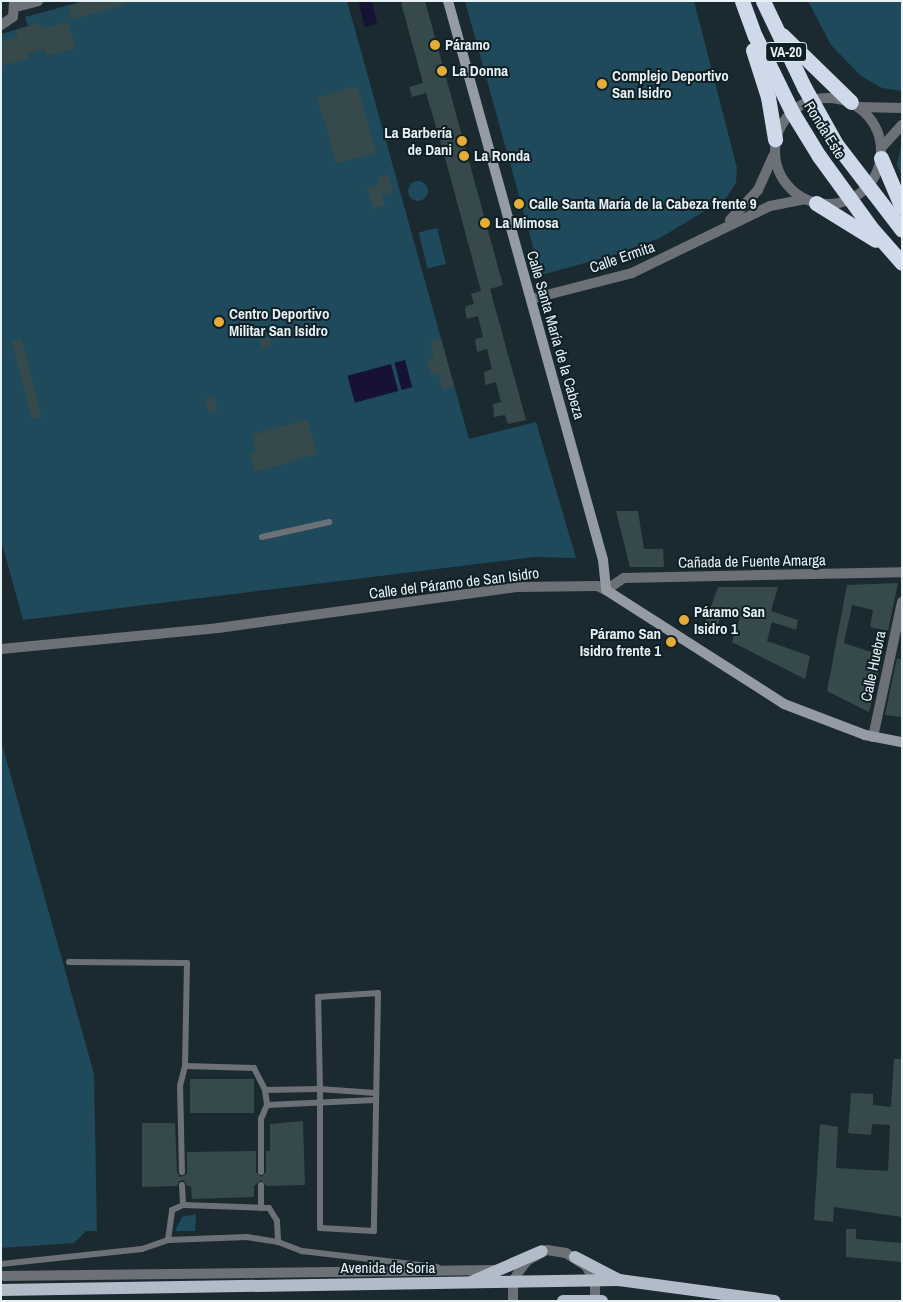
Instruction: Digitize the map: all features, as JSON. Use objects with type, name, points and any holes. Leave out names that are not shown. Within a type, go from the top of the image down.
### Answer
[{"type":"highway","name":"Ronda Este","points":[[742,1],[755,36],[792,112],[850,200],[886,246],[902,263]]},
{"type":"highway","name":"Ronda Este","points":[[763,1],[770,22],[811,101],[867,187],[902,230]]},
{"type":"highway","points":[[770,22],[855,104]]},
{"type":"highway","points":[[755,36],[753,51],[768,97],[775,139]]},
{"type":"highway","points":[[882,153],[902,208]]},
{"type":"highway","points":[[810,201],[886,246]]},
{"type":"main road","points":[[468,1284],[542,1251]]},
{"type":"main road","points":[[575,1257],[619,1280]]},
{"type":"main road","name":"Avenida de Soria","points":[[1,1290],[595,1282],[619,1280],[774,1301]]},
{"type":"main road","points":[[563,1301],[598,1300]]},
{"type":"street","points":[[1,25],[14,17],[15,4],[38,1]]},
{"type":"street","name":"Calle Santa María de la Cabeza","points":[[448,1],[603,560],[606,590]]},
{"type":"street","points":[[775,139],[792,112],[811,101],[838,99],[855,104],[902,108]]},
{"type":"street","points":[[855,104],[870,118],[882,153]]},
{"type":"street","points":[[850,200],[867,187],[882,153],[902,124]]},
{"type":"street","name":"Calle Ermita","points":[[718,231],[750,202],[772,156],[775,139]]},
{"type":"street","points":[[772,156],[785,183],[810,201]]},
{"type":"street","name":"Calle Ermita","points":[[531,299],[632,273],[678,253],[770,206],[810,201],[833,204],[850,200]]},
{"type":"street","name":"Cañada de Fuente Amarga","points":[[606,590],[624,578],[902,572]]},
{"type":"street","name":"Calle del Páramo de San Isidro","points":[[1,649],[218,628],[518,587],[597,586],[784,704],[823,721],[902,742]]},
{"type":"street","name":"Calle Huebra","points":[[874,736],[902,602]]},
{"type":"street","points":[[513,1301],[513,1282],[528,1260],[542,1251],[566,1253],[575,1257],[586,1266],[595,1282],[598,1300]]},
{"type":"street","name":"Avenida de Soria","points":[[1,1276],[448,1269],[497,1270]]},
{"type":"lane","points":[[262,537],[330,522]]},
{"type":"lane","points":[[69,962],[187,962],[185,1066],[180,1086],[182,1172]]},
{"type":"lane","points":[[378,993],[375,1097],[374,1231],[320,1228],[318,996],[378,993]]},
{"type":"lane","points":[[185,1066],[254,1068],[264,1090],[266,1105],[261,1119],[261,1172]]},
{"type":"lane","points":[[264,1090],[320,1089],[375,1097]]},
{"type":"lane","points":[[266,1105],[375,1097]]},
{"type":"lane","points":[[182,1185],[183,1205]]},
{"type":"lane","points":[[261,1185],[261,1208]]},
{"type":"lane","points":[[168,1240],[172,1210],[183,1205],[269,1208],[274,1215],[278,1242]]},
{"type":"lane","points":[[1,1264],[142,1248],[168,1240],[247,1237],[278,1242],[302,1251],[448,1269]]},
{"type":"shaded area","name":"Centro Deportivo Militar San Isidro","points":[[84,1],[347,1],[469,439],[536,422],[576,558],[534,557],[23,620],[1,540],[1,34],[28,26],[25,17]]},
{"type":"shaded area","points":[[362,1],[372,1],[377,24],[365,27],[359,4]]},
{"type":"shaded area","name":"Complejo Deportivo San Isidro","points":[[465,1],[694,1],[737,168],[736,183],[726,198],[660,238],[614,255],[541,275]]},
{"type":"shaded area","points":[[808,1],[902,1],[902,91],[882,88],[861,76],[831,45]]},
{"type":"shaded area","points":[[902,141],[902,177],[897,164]]},
{"type":"shaded area","points":[[418,181],[425,184],[428,191],[425,198],[418,201],[411,198],[408,191],[411,184]]},
{"type":"shaded area","points":[[437,228],[446,264],[428,268],[419,233]]},
{"type":"shaded area","points":[[405,360],[412,387],[402,390],[394,363]]},
{"type":"shaded area","points":[[391,364],[398,391],[355,403],[348,376]]},
{"type":"shaded area","points":[[1,741],[94,1074],[97,1231],[86,1231],[74,1243],[1,1248]]},
{"type":"shaded area","points":[[196,1214],[195,1231],[175,1231],[182,1217]]},
{"type":"building","points":[[84,1],[126,1],[126,4],[72,20],[68,6]]},
{"type":"building","points":[[406,1],[425,1],[503,285],[490,289],[526,420],[508,424],[505,415],[494,417],[493,404],[501,402],[496,382],[485,385],[484,372],[492,369],[487,349],[477,352],[475,339],[483,337],[478,316],[467,319],[465,310],[466,306],[474,304],[471,294],[481,291],[426,93],[412,97],[409,87],[423,83],[401,3]]},
{"type":"building","points":[[68,22],[75,48],[47,56],[45,49],[28,53],[29,59],[1,66],[1,42],[18,37],[16,30],[39,23],[41,29]]},
{"type":"building","points":[[357,86],[376,152],[337,164],[318,97]]},
{"type":"building","points":[[388,175],[393,192],[382,195],[385,205],[373,209],[367,188],[379,185],[377,178]]},
{"type":"building","points":[[269,337],[272,346],[262,349],[259,340]]},
{"type":"building","points":[[21,339],[42,416],[32,419],[11,342]]},
{"type":"building","points":[[441,339],[454,386],[443,390],[438,374],[432,375],[427,360],[434,358],[430,342]]},
{"type":"building","points":[[214,397],[218,411],[209,414],[205,399]]},
{"type":"building","points":[[307,419],[317,454],[255,472],[250,453],[256,451],[252,435]]},
{"type":"building","points":[[616,511],[638,511],[644,549],[663,549],[664,567],[630,567]]},
{"type":"building","points":[[898,583],[888,631],[870,627],[873,610],[852,605],[844,643],[883,656],[869,712],[827,691],[847,585]]},
{"type":"building","points":[[718,587],[778,587],[771,611],[798,620],[796,630],[772,622],[767,641],[810,656],[805,679],[732,642],[740,617],[723,611],[715,632],[704,626]]},
{"type":"building","points":[[897,658],[902,660],[902,717],[885,715]]},
{"type":"building","points":[[894,1059],[902,1059],[902,1217],[834,1207],[833,1222],[814,1220],[820,1124],[838,1127],[836,1168],[888,1171],[890,1125],[872,1124],[871,1135],[848,1133],[851,1093],[873,1094],[873,1105],[891,1107]]},
{"type":"building","points":[[190,1079],[254,1079],[254,1113],[190,1113]]},
{"type":"building","points":[[303,1121],[305,1185],[266,1186],[261,1180],[254,1186],[254,1197],[192,1199],[191,1186],[187,1186],[184,1180],[179,1181],[177,1186],[142,1187],[142,1123],[175,1123],[177,1172],[180,1177],[187,1174],[187,1152],[256,1151],[256,1172],[261,1177],[266,1172],[266,1151],[270,1151],[270,1124]]},
{"type":"building","points":[[846,1229],[856,1229],[856,1239],[902,1243],[902,1262],[846,1257]]},
{"type":"place","name":"Páramo","points":[[435,45]]},
{"type":"place","name":"La Donna","points":[[442,71]]},
{"type":"place","name":"Complejo Deportivo San Isidro","points":[[602,84]]},
{"type":"place","name":"La Barbería de Dani","points":[[462,141]]},
{"type":"place","name":"La Ronda","points":[[464,156]]},
{"type":"place","name":"Calle Santa María de la Cabeza frente 9","points":[[519,204]]},
{"type":"place","name":"La Mimosa","points":[[485,223]]},
{"type":"place","name":"Centro Deportivo Militar San Isidro","points":[[219,322]]},
{"type":"place","name":"Páramo San Isidro 1","points":[[684,620]]},
{"type":"place","name":"Páramo San Isidro frente 1","points":[[671,642]]}]
